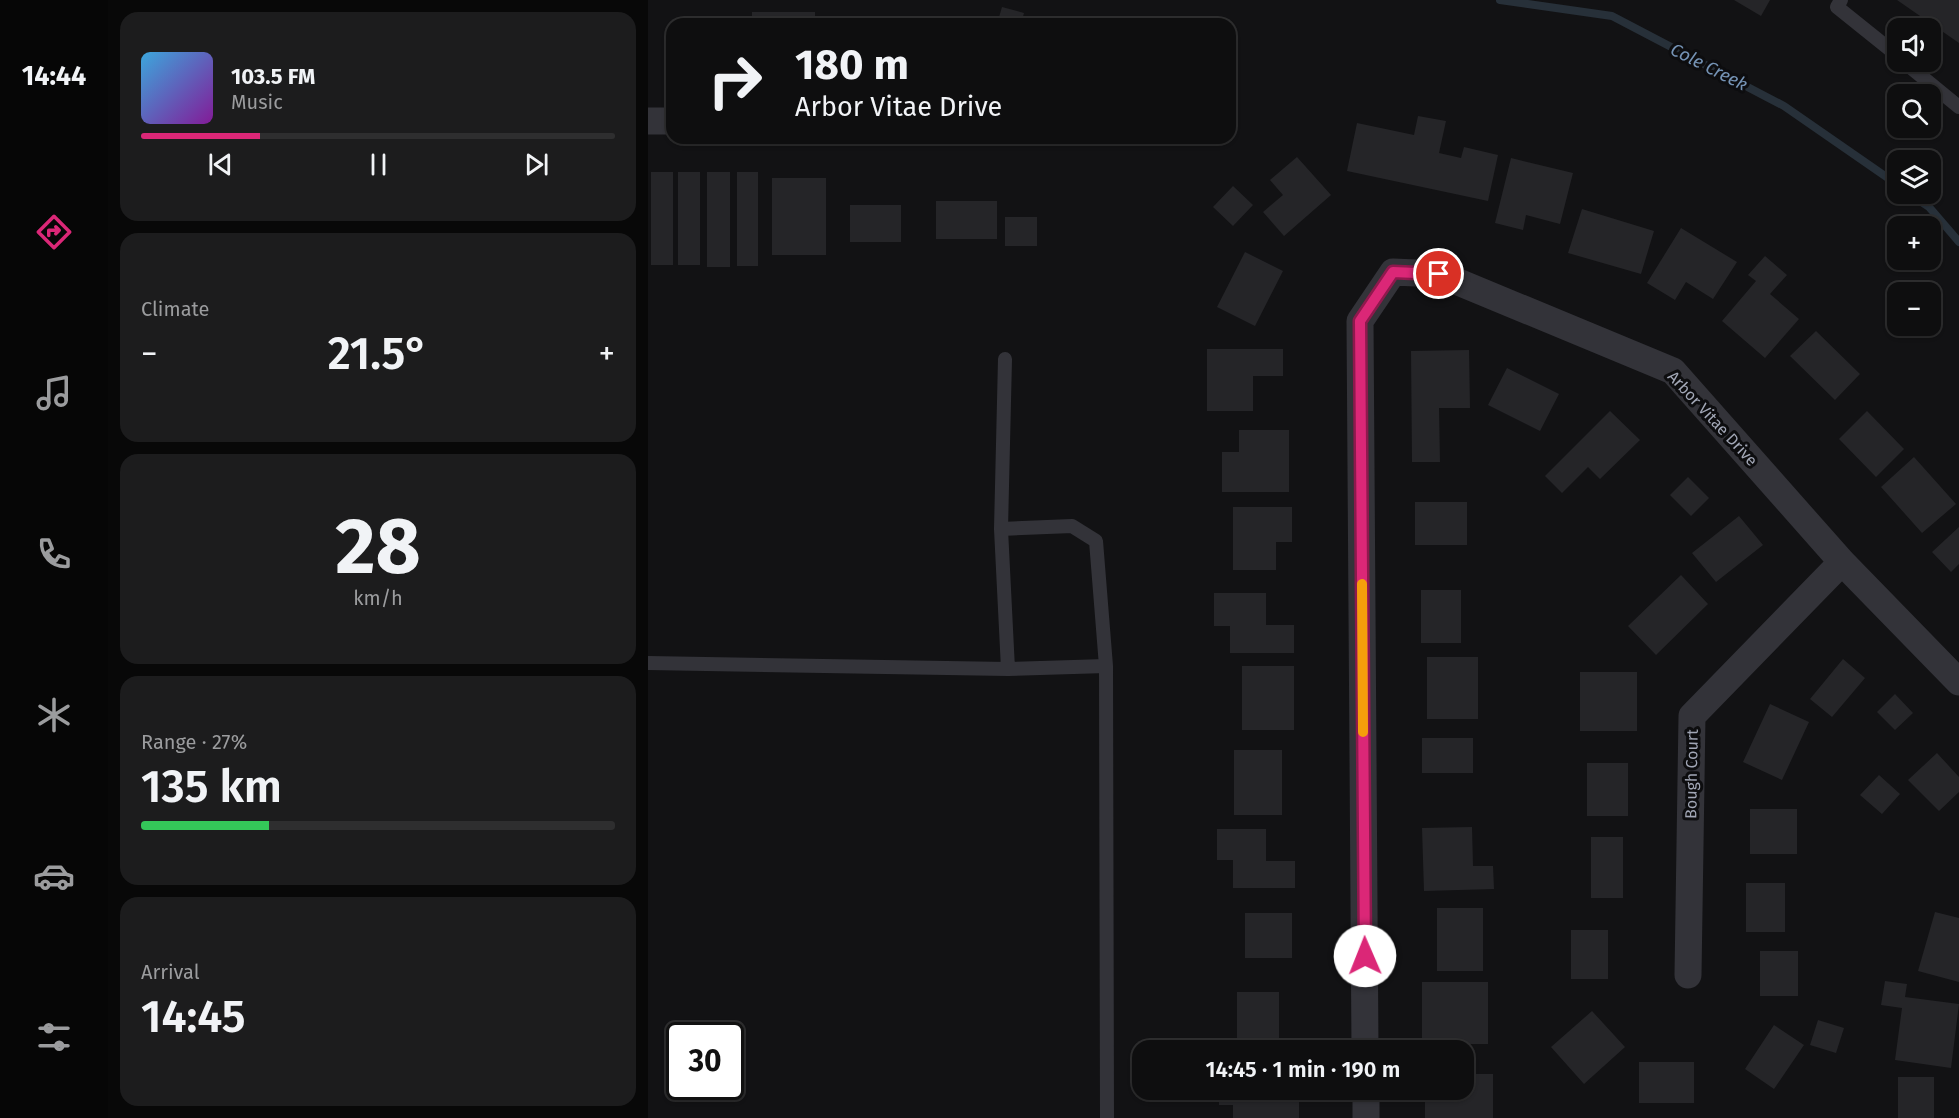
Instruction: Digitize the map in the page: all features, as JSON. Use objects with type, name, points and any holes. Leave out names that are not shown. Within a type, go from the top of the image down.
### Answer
[{"type":"street","points":[[648,121],[666,121]]},
{"type":"street","name":"Arbor Vitae Drive","points":[[1365,1040],[1360,321],[1393,272],[1439,274],[1674,371],[1842,562],[1959,682]]},
{"type":"street","name":"Bough Court","points":[[1688,975],[1692,716],[1842,562]]},
{"type":"street","points":[[1366,1100],[1366,1118]]},
{"type":"lane","points":[[1841,0],[1837,7],[1887,47]]},
{"type":"lane","points":[[1916,72],[1959,107]]},
{"type":"lane","points":[[1005,359],[1001,528],[1008,669]]},
{"type":"lane","points":[[1001,528],[1072,526],[1096,541],[1106,666],[1107,1118]]},
{"type":"lane","points":[[648,663],[1008,669],[1106,666]]},
{"type":"building","points":[[1734,0],[1770,0],[1761,16]]},
{"type":"building","points":[[1897,0],[1959,0],[1959,43],[1941,31],[1941,18],[1923,18]]},
{"type":"building","points":[[1002,7],[1024,13],[1023,18],[999,18]]},
{"type":"building","points":[[752,12],[815,12],[815,18],[752,18]]},
{"type":"building","points":[[1418,116],[1446,121],[1439,153],[1461,158],[1464,147],[1498,155],[1488,201],[1347,171],[1357,123],[1414,135]]},
{"type":"building","points":[[1297,157],[1331,195],[1284,236],[1263,212],[1283,195],[1270,180]]},
{"type":"building","points":[[1511,158],[1573,173],[1560,224],[1526,215],[1523,230],[1495,223]]},
{"type":"building","points":[[651,172],[673,172],[673,265],[651,265]]},
{"type":"building","points":[[678,172],[700,172],[700,265],[678,265]]},
{"type":"building","points":[[707,172],[730,172],[730,267],[707,267]]},
{"type":"building","points":[[737,172],[758,172],[758,266],[737,266]]},
{"type":"building","points":[[772,178],[826,178],[826,255],[772,255]]},
{"type":"building","points":[[1233,186],[1253,205],[1233,226],[1213,207]]},
{"type":"building","points":[[936,201],[997,201],[997,239],[936,239]]},
{"type":"building","points":[[850,205],[901,205],[901,242],[850,242]]},
{"type":"building","points":[[1582,209],[1654,231],[1641,274],[1568,253]]},
{"type":"building","points":[[1005,217],[1037,217],[1037,246],[1005,246]]},
{"type":"building","points":[[1681,228],[1737,262],[1713,299],[1686,282],[1675,300],[1647,283]]},
{"type":"building","points":[[1245,252],[1283,271],[1255,326],[1217,307]]},
{"type":"building","points":[[1765,256],[1787,275],[1770,294],[1799,319],[1765,358],[1722,321],[1756,281],[1748,275]]},
{"type":"building","points":[[1816,331],[1860,374],[1835,400],[1790,356]]},
{"type":"building","points":[[1207,349],[1283,349],[1283,376],[1253,376],[1253,411],[1207,411]]},
{"type":"building","points":[[1469,350],[1470,408],[1439,408],[1440,462],[1412,462],[1411,351]]},
{"type":"building","points":[[1507,368],[1559,394],[1540,431],[1488,405]]},
{"type":"building","points":[[1610,411],[1640,440],[1600,479],[1588,467],[1562,493],[1545,476]]},
{"type":"building","points":[[1867,411],[1904,449],[1876,477],[1839,439]]},
{"type":"building","points":[[1239,430],[1289,430],[1289,492],[1222,492],[1222,452],[1239,452]]},
{"type":"building","points":[[1914,457],[1956,504],[1922,533],[1881,487]]},
{"type":"building","points":[[1688,477],[1709,498],[1691,516],[1670,495]]},
{"type":"building","points":[[1415,502],[1467,502],[1467,545],[1415,545]]},
{"type":"building","points":[[1233,507],[1292,507],[1292,542],[1276,542],[1276,570],[1233,570]]},
{"type":"building","points":[[1739,516],[1763,545],[1716,582],[1692,553]]},
{"type":"building","points":[[1959,527],[1959,564],[1951,572],[1932,552]]},
{"type":"building","points":[[1681,575],[1708,604],[1656,655],[1628,626]]},
{"type":"building","points":[[1421,590],[1461,590],[1461,643],[1421,643]]},
{"type":"building","points":[[1214,593],[1266,593],[1266,625],[1294,625],[1294,653],[1230,653],[1230,626],[1214,626]]},
{"type":"building","points":[[1427,657],[1478,657],[1478,719],[1427,719]]},
{"type":"building","points":[[1843,659],[1865,678],[1832,717],[1810,699]]},
{"type":"building","points":[[1242,666],[1294,666],[1294,730],[1242,730]]},
{"type":"building","points":[[1580,672],[1637,672],[1637,731],[1580,731]]},
{"type":"building","points":[[1895,694],[1913,713],[1895,730],[1877,712]]},
{"type":"building","points":[[1770,704],[1809,722],[1782,780],[1743,762]]},
{"type":"building","points":[[1422,738],[1473,738],[1473,773],[1422,773]]},
{"type":"building","points":[[1234,750],[1282,750],[1282,815],[1234,815]]},
{"type":"building","points":[[1937,753],[1959,777],[1959,792],[1939,811],[1908,780]]},
{"type":"building","points":[[1587,763],[1628,763],[1628,816],[1587,816]]},
{"type":"building","points":[[1879,775],[1900,794],[1882,814],[1860,795]]},
{"type":"building","points":[[1750,809],[1797,809],[1797,854],[1750,854]]},
{"type":"building","points":[[1472,827],[1473,866],[1493,866],[1494,889],[1424,891],[1422,828]]},
{"type":"building","points":[[1217,829],[1266,829],[1266,861],[1295,861],[1295,888],[1233,888],[1233,860],[1217,860]]},
{"type":"building","points":[[1591,837],[1623,837],[1623,898],[1591,898]]},
{"type":"building","points":[[1746,883],[1785,883],[1785,932],[1746,932]]},
{"type":"building","points":[[1437,908],[1483,908],[1483,971],[1437,971]]},
{"type":"building","points":[[1935,912],[1959,918],[1959,982],[1918,971]]},
{"type":"building","points":[[1245,913],[1292,913],[1292,958],[1245,958]]},
{"type":"building","points":[[1571,930],[1608,930],[1608,979],[1571,979]]},
{"type":"building","points":[[1760,951],[1798,951],[1798,996],[1760,996]]},
{"type":"building","points":[[1885,981],[1907,984],[1905,997],[1959,1004],[1951,1068],[1895,1060],[1902,1008],[1881,1005]]},
{"type":"building","points":[[1422,982],[1488,982],[1488,1044],[1474,1044],[1474,1040],[1422,1040]]},
{"type":"building","points":[[1237,992],[1279,992],[1279,1040],[1237,1040]]},
{"type":"building","points":[[1592,1011],[1625,1047],[1584,1084],[1551,1047]]},
{"type":"building","points":[[1818,1020],[1844,1028],[1836,1053],[1810,1045]]},
{"type":"building","points":[[1774,1025],[1804,1045],[1774,1089],[1745,1069]]},
{"type":"building","points":[[1639,1062],[1694,1062],[1694,1103],[1639,1103]]},
{"type":"building","points":[[1474,1074],[1493,1074],[1493,1118],[1425,1118],[1425,1100],[1474,1100]]},
{"type":"building","points":[[1898,1077],[1934,1077],[1934,1118],[1898,1118]]},
{"type":"building","points":[[1219,1100],[1299,1102],[1299,1118],[1233,1118],[1233,1105],[1219,1105]]},
{"type":"waterway","name":"Cole Creek","points":[[1500,0],[1612,16],[1784,106],[1887,177]]},
{"type":"waterway","name":"Cole Creek","points":[[1924,204],[1959,242]]},
{"type":"slow traffic","points":[[1362,584],[1363,732]]},
{"type":"route","points":[[1365,956],[1360,321],[1393,272],[1439,274]]}]
